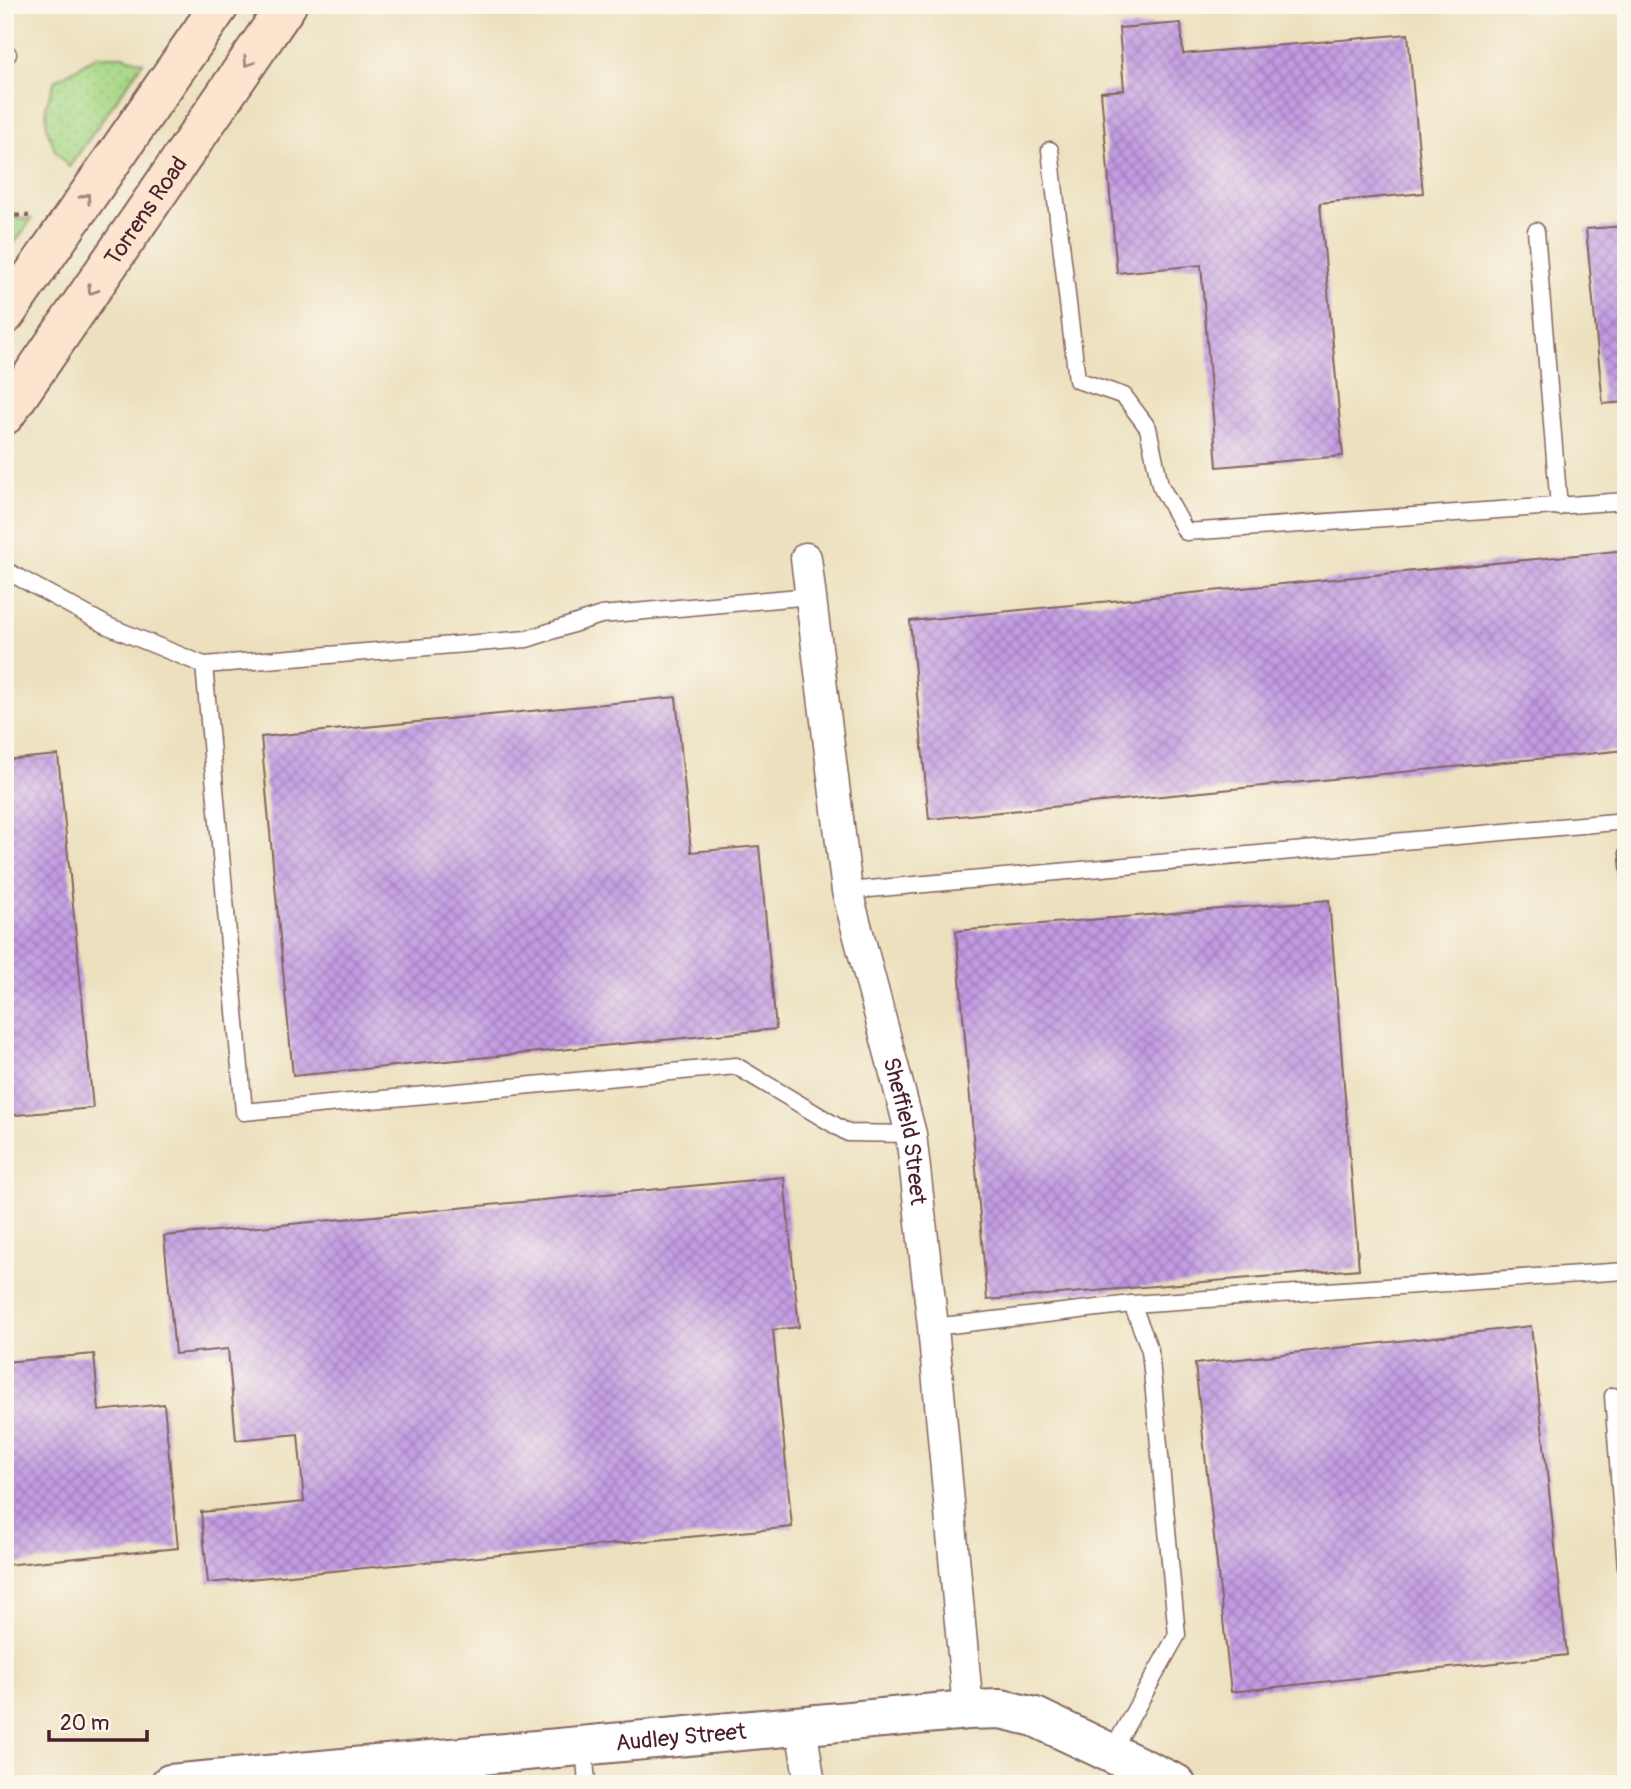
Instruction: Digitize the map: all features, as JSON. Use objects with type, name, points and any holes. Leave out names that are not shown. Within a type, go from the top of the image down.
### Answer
[{"type":"main road","points":[[5,315],[220,5]]},
{"type":"main road","name":"Torrens Road","points":[[5,415],[287,5]]},
{"type":"street","name":"Sheffield Street","points":[[806,558],[847,891],[911,1133],[933,1327],[968,1710]]},
{"type":"street","name":"Audley Street","points":[[170,1784],[281,1779],[584,1746],[1001,1709],[1035,1717],[1176,1784]]},
{"type":"street","points":[[801,1726],[810,1784]]},
{"type":"lane","points":[[1050,150],[1077,380],[1124,396],[1148,428],[1160,485],[1186,532],[1626,501]]},
{"type":"lane","points":[[1536,231],[1559,507]]},
{"type":"lane","points":[[5,570],[108,626],[204,665],[527,639],[601,615],[811,596]]},
{"type":"lane","points":[[204,665],[244,1112],[736,1066],[848,1133],[911,1133]]},
{"type":"lane","points":[[847,891],[1626,821]]},
{"type":"lane","points":[[933,1327],[1132,1304],[1626,1271]]},
{"type":"lane","points":[[1111,1753],[1177,1635],[1150,1350],[1132,1304]]},
{"type":"lane","points":[[1613,1396],[1626,1568]]},
{"type":"lane","points":[[584,1746],[587,1784]]},
{"type":"path","points":[[5,215],[37,217]]},
{"type":"green space","points":[[97,56],[123,56],[143,62],[69,167],[55,150],[47,129],[46,105],[55,81]]},
{"type":"green space","points":[[5,218],[32,219],[5,256]]},
{"type":"building","points":[[1181,23],[1183,54],[1408,34],[1423,193],[1320,203],[1343,456],[1217,467],[1201,265],[1117,273],[1101,92],[1124,90],[1119,28]]},
{"type":"building","points":[[1626,226],[1626,402],[1603,404],[1586,229]]},
{"type":"building","points":[[1626,550],[1626,750],[929,819],[910,621]]},
{"type":"building","points":[[676,697],[691,852],[759,846],[776,1029],[293,1076],[261,737]]},
{"type":"building","points":[[58,755],[93,1108],[5,1116],[5,760]]},
{"type":"building","points":[[1626,849],[1626,901],[1624,901],[1619,850]]},
{"type":"building","points":[[1329,900],[1359,1269],[987,1300],[956,931]]},
{"type":"building","points":[[784,1177],[799,1327],[773,1330],[792,1527],[208,1583],[201,1512],[304,1502],[298,1434],[236,1440],[228,1349],[175,1354],[164,1236]]},
{"type":"building","points":[[1531,1326],[1567,1655],[1231,1692],[1195,1364]]},
{"type":"building","points":[[94,1354],[99,1411],[164,1404],[178,1548],[5,1565],[5,1362]]}]
